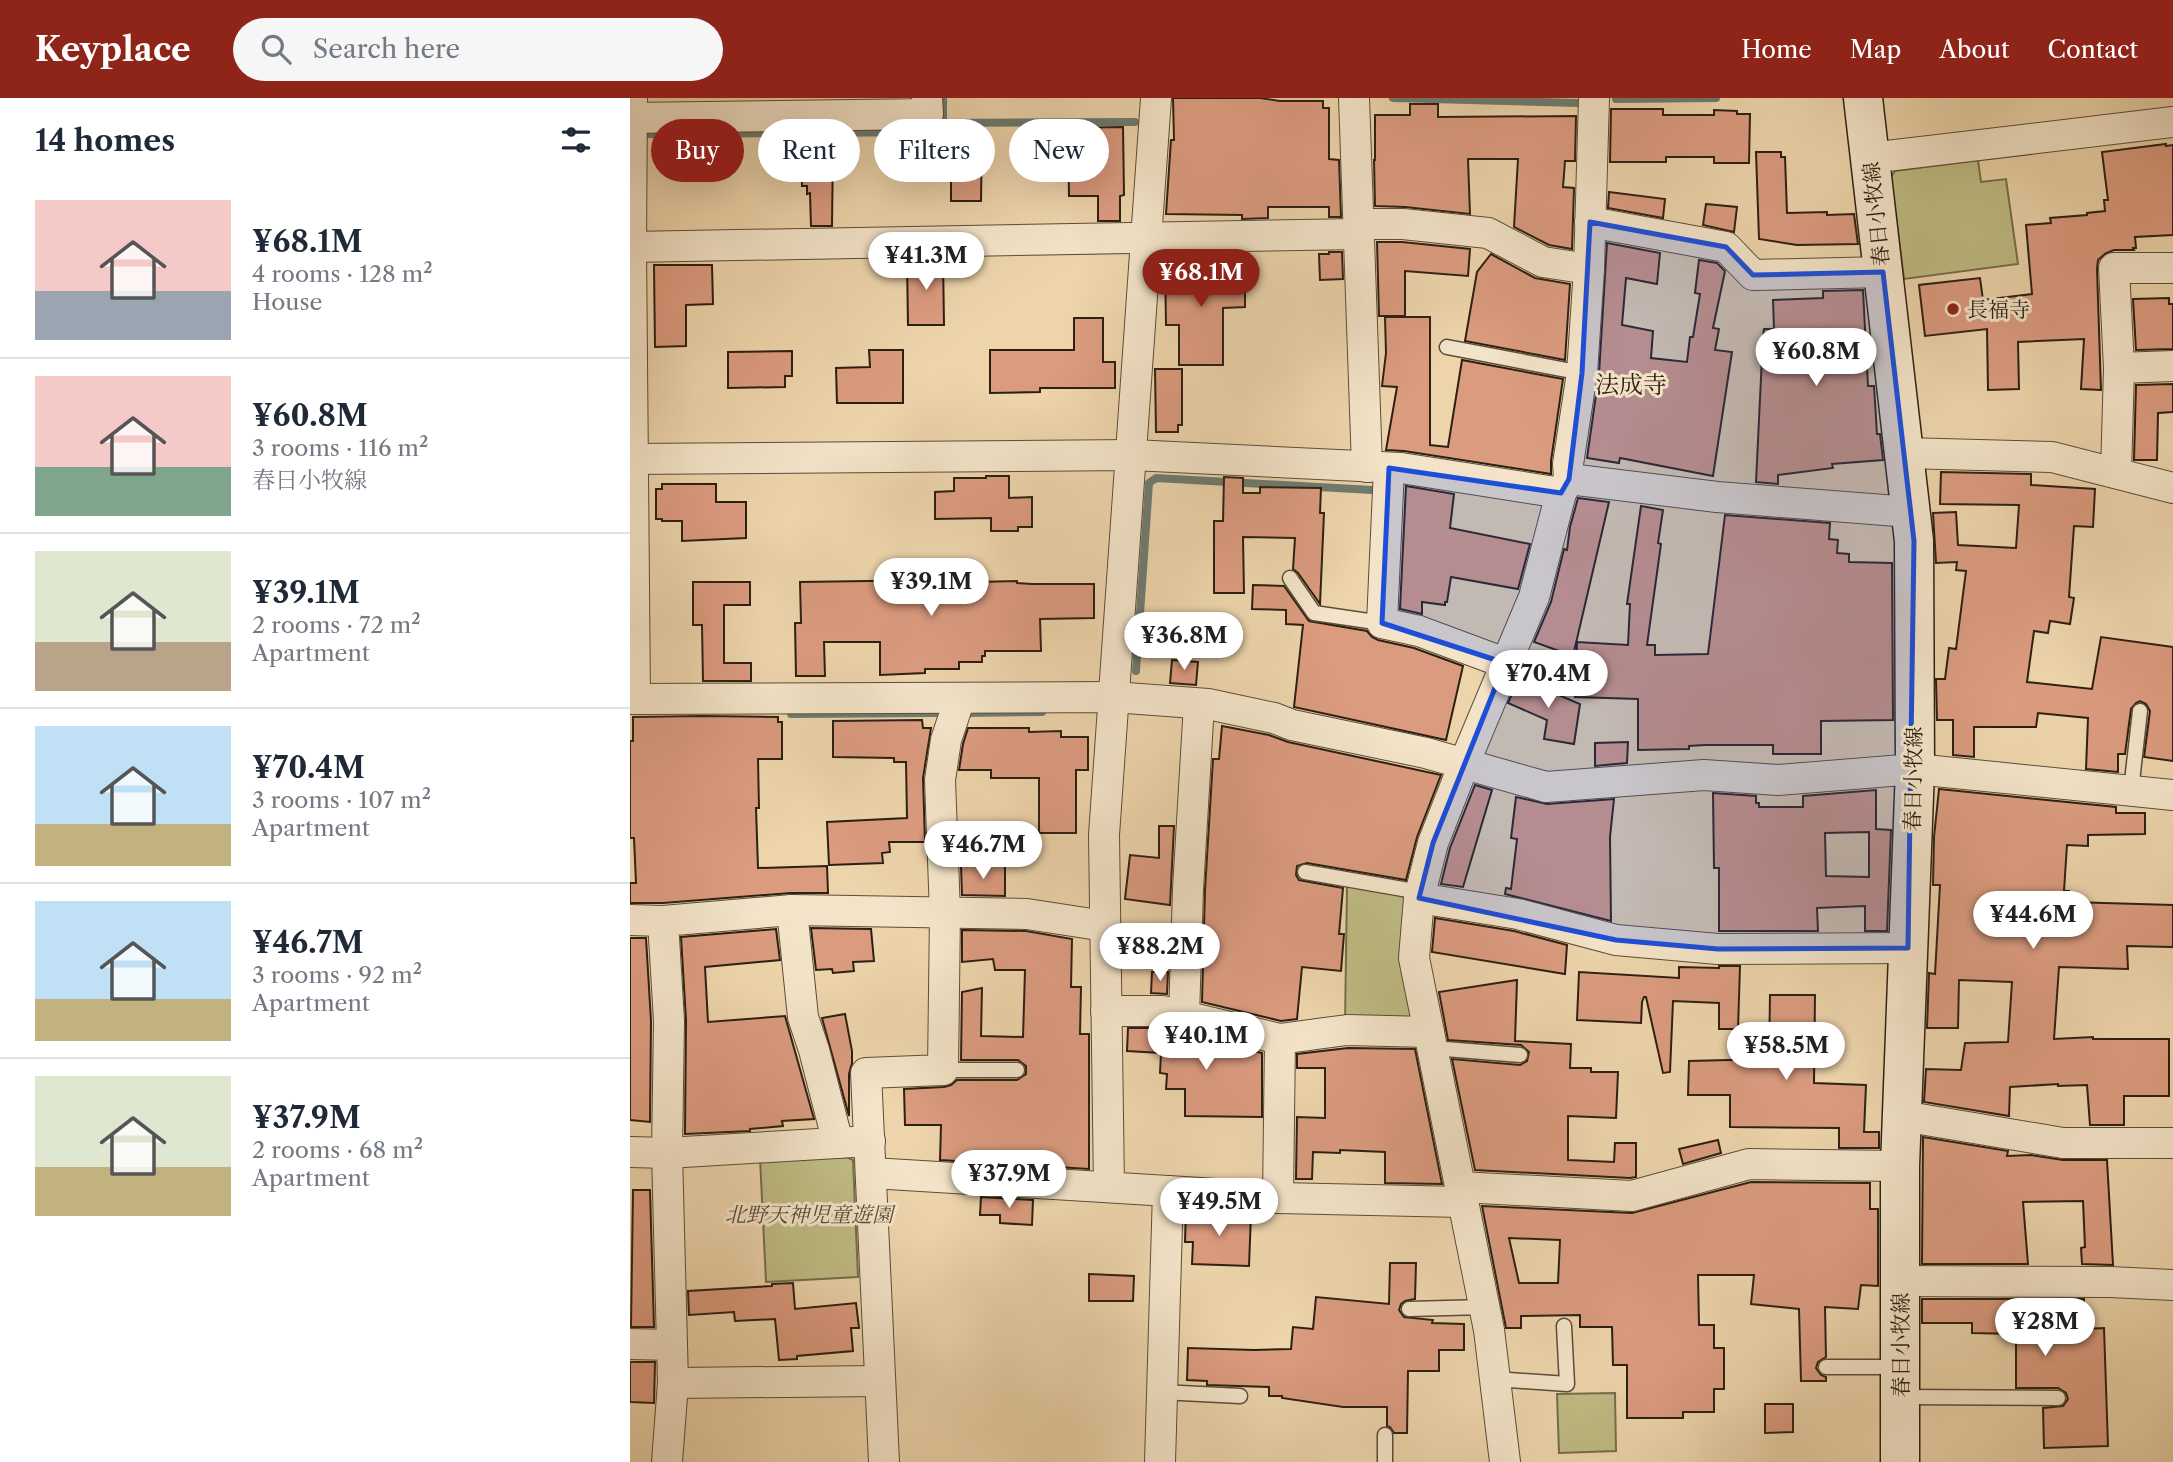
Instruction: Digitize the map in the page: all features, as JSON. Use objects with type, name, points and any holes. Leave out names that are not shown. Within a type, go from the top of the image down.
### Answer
[{"type":"main road","name":"春日小牧線","points":[[1863,98],[1914,541],[1915,769],[1900,1166],[1900,1462]]},
{"type":"street","points":[[927,98],[928,114],[631,111],[632,699],[1113,697],[1199,704],[1274,718],[1292,725],[1426,753],[1546,787],[1704,775],[1778,780],[1915,769],[2173,795]]},
{"type":"street","points":[[1109,1187],[1104,835],[1156,98]]},
{"type":"street","points":[[1354,98],[1359,229],[1378,468],[1382,623],[1419,631],[1505,663]]},
{"type":"street","points":[[1505,1462],[1485,1307],[1414,958],[1420,895],[1433,843],[1534,597],[1565,486],[1581,373],[1589,269],[1594,98]]},
{"type":"street","points":[[1870,158],[2173,122]]},
{"type":"street","points":[[1590,222],[1726,247],[1754,275],[1883,272]]},
{"type":"street","points":[[630,247],[1145,237],[1403,225],[1488,233],[1543,262],[1589,269]]},
{"type":"street","points":[[2116,472],[2119,368],[2114,268],[2173,268]]},
{"type":"street","points":[[2119,368],[2173,366]]},
{"type":"street","points":[[1903,453],[2052,457],[2173,488]]},
{"type":"street","points":[[631,458],[1132,455],[1378,468],[1565,486],[1910,512]]},
{"type":"street","points":[[884,1462],[878,1381],[872,1173],[866,1073],[943,1070],[945,913],[940,780],[946,740],[960,698]]},
{"type":"street","points":[[1184,1016],[1188,889],[1199,704]]},
{"type":"street","points":[[1420,895],[1518,914],[1616,940],[1718,949],[1908,948]]},
{"type":"street","points":[[630,920],[663,921],[792,910],[1027,914],[1105,926]]},
{"type":"street","points":[[792,910],[803,1017],[838,1143]]},
{"type":"street","points":[[663,921],[670,1021],[667,1153],[673,1382],[667,1462]]},
{"type":"street","points":[[1106,1011],[1163,1011],[1280,1039],[1347,1030],[1431,1040]]},
{"type":"street","points":[[1278,1198],[1280,1039]]},
{"type":"street","points":[[1902,1116],[2063,1143],[2173,1143]]},
{"type":"street","points":[[630,1152],[667,1153],[870,1141]]},
{"type":"street","points":[[872,1173],[1278,1198],[1461,1194],[1632,1196],[1749,1164],[1900,1166]]},
{"type":"street","points":[[1160,1462],[1168,1191]]},
{"type":"street","points":[[1899,1281],[2173,1285]]},
{"type":"street","points":[[630,1344],[672,1345]]},
{"type":"street","points":[[673,1382],[878,1381]]},
{"type":"lane","points":[[1447,347],[1581,373]]},
{"type":"lane","points":[[1290,579],[1314,613],[1382,623]]},
{"type":"lane","points":[[2131,790],[2140,711]]},
{"type":"lane","points":[[1305,872],[1420,895]]},
{"type":"lane","points":[[1431,1040],[1520,1055]]},
{"type":"lane","points":[[943,1070],[1017,1070]]},
{"type":"lane","points":[[1409,1309],[1485,1307]]},
{"type":"lane","points":[[1495,1379],[1567,1384],[1564,1326]]},
{"type":"lane","points":[[1826,1367],[1900,1382],[2058,1398]]},
{"type":"lane","points":[[1161,1392],[1240,1396]]},
{"type":"lane","points":[[1385,1435],[1385,1462]]},
{"type":"highlighted area","points":[[1590,222],[1726,247],[1753,275],[1883,272],[1914,541],[1908,948],[1718,949],[1616,940],[1419,898],[1433,843],[1505,663],[1382,623],[1389,468],[1561,493],[1569,479],[1582,373]]},
{"type":"green space","points":[[1978,160],[1981,182],[2006,179],[2018,264],[1904,279],[1891,177],[1895,171]]},
{"type":"green space","points":[[1347,886],[1401,894],[1408,904],[1412,1024],[1345,1024]]},
{"type":"green space","name":"北野天神児童遊園","points":[[840,1154],[853,1160],[858,1277],[766,1282],[760,1158]]},
{"type":"green space","points":[[1615,1393],[1616,1451],[1559,1453],[1557,1394]]},
{"type":"building","points":[[1173,98],[1323,101],[1323,108],[1329,108],[1329,159],[1339,160],[1341,217],[1329,217],[1329,207],[1268,207],[1268,218],[1166,214],[1171,140],[1174,140]]},
{"type":"building","points":[[1410,104],[1438,104],[1438,117],[1576,116],[1575,161],[1565,161],[1563,187],[1574,188],[1572,249],[1549,245],[1514,227],[1518,159],[1468,159],[1470,214],[1375,206],[1375,115],[1410,115]]},
{"type":"building","points":[[1611,109],[1663,109],[1663,115],[1714,115],[1714,110],[1750,114],[1749,163],[1714,163],[1714,157],[1666,157],[1666,162],[1610,162]]},
{"type":"building","points":[[1109,127],[1123,127],[1124,195],[1120,196],[1120,221],[1098,221],[1098,196],[1069,196],[1069,182],[1109,182]]},
{"type":"building","points":[[2173,145],[2173,235],[2135,237],[2134,250],[2114,250],[2098,260],[2101,390],[2081,389],[2084,339],[2018,342],[2019,389],[1988,390],[1987,329],[1925,336],[1919,285],[1980,278],[1983,300],[2032,294],[2026,225],[2051,223],[2050,218],[2105,211],[2104,200],[2108,200],[2102,152]]},
{"type":"building","points":[[1756,152],[1781,152],[1781,157],[1785,157],[1787,213],[1854,214],[1858,244],[1797,245],[1759,239]]},
{"type":"building","points":[[802,182],[833,182],[832,226],[811,226],[810,193],[807,194],[807,186],[802,186]]},
{"type":"building","points":[[951,182],[981,182],[981,201],[951,201]]},
{"type":"building","points":[[1609,192],[1665,199],[1663,218],[1608,208]]},
{"type":"building","points":[[1706,204],[1737,207],[1734,232],[1703,225]]},
{"type":"building","points":[[1377,242],[1470,249],[1468,276],[1405,271],[1405,316],[1379,316]]},
{"type":"building","points":[[1607,243],[1660,253],[1657,284],[1626,278],[1622,325],[1653,331],[1651,358],[1687,362],[1700,294],[1695,293],[1699,260],[1717,263],[1725,271],[1713,328],[1719,329],[1715,350],[1732,352],[1713,476],[1620,458],[1619,463],[1587,458],[1599,374]]},
{"type":"building","points":[[1342,252],[1343,279],[1320,280],[1319,254]]},
{"type":"building","points":[[1491,254],[1535,278],[1570,284],[1565,360],[1465,341],[1477,272]]},
{"type":"building","points":[[943,259],[944,325],[908,325],[907,260]]},
{"type":"building","points":[[1165,263],[1199,263],[1199,270],[1245,270],[1245,307],[1223,308],[1223,365],[1179,365],[1179,325],[1166,325]]},
{"type":"building","points":[[654,265],[712,265],[713,304],[686,305],[686,346],[655,347]]},
{"type":"building","points":[[1863,290],[1868,386],[1874,386],[1877,434],[1880,434],[1883,460],[1832,464],[1833,468],[1778,475],[1778,484],[1756,482],[1763,336],[1764,329],[1774,329],[1773,300],[1823,298],[1823,291]]},
{"type":"building","points":[[2169,298],[2169,304],[2173,304],[2173,349],[2136,350],[2133,299]]},
{"type":"building","points":[[1385,317],[1430,317],[1430,445],[1448,447],[1462,360],[1563,379],[1551,474],[1386,450],[1397,387],[1382,386],[1386,353]]},
{"type":"building","points":[[1074,318],[1103,318],[1103,362],[1115,362],[1115,388],[1040,388],[1040,392],[990,393],[990,350],[1074,350]]},
{"type":"building","points":[[869,350],[903,350],[903,403],[837,403],[836,368],[870,367]]},
{"type":"building","points":[[792,351],[792,376],[785,376],[785,387],[728,388],[728,352]]},
{"type":"building","points":[[1155,369],[1182,369],[1182,425],[1178,425],[1178,432],[1156,432]]},
{"type":"building","points":[[2173,384],[2173,412],[2158,413],[2157,460],[2134,460],[2136,385]]},
{"type":"building","points":[[1941,472],[2031,474],[2031,485],[2095,489],[2093,527],[2074,526],[2069,597],[2074,598],[2070,624],[2050,621],[2048,633],[2034,631],[2027,682],[2092,689],[2101,637],[2173,647],[2173,761],[2144,757],[2150,711],[2146,704],[2140,701],[2131,709],[2125,754],[2118,754],[2118,772],[2086,769],[2088,718],[2038,713],[2036,727],[1974,727],[1974,757],[1953,755],[1953,720],[1937,720],[1936,679],[1945,679],[1949,648],[1956,649],[1966,571],[1956,570],[1957,562],[1936,563],[1933,513],[1956,512],[1958,545],[2016,548],[2019,505],[1940,504]]},
{"type":"building","points":[[1009,476],[1009,498],[1032,497],[1032,527],[1018,527],[1018,531],[991,531],[991,518],[935,519],[935,492],[954,491],[954,478]]},
{"type":"building","points":[[1224,477],[1243,478],[1243,493],[1260,493],[1260,487],[1321,488],[1320,513],[1324,513],[1320,604],[1293,569],[1295,538],[1243,537],[1244,593],[1214,593],[1214,521],[1223,521]]},
{"type":"building","points":[[662,484],[716,484],[716,502],[746,502],[746,538],[682,541],[682,521],[656,519],[656,489],[662,489]]},
{"type":"building","points":[[1406,486],[1454,494],[1450,528],[1530,544],[1518,589],[1451,577],[1445,605],[1422,602],[1422,614],[1400,609]]},
{"type":"building","points":[[1578,498],[1609,502],[1573,656],[1534,642],[1551,602],[1564,549],[1567,550]]},
{"type":"building","points":[[1641,506],[1663,510],[1647,645],[1655,645],[1655,655],[1708,654],[1725,515],[1830,523],[1829,539],[1838,540],[1837,553],[1849,554],[1849,562],[1892,563],[1893,720],[1821,721],[1821,754],[1773,754],[1773,745],[1705,745],[1689,746],[1689,749],[1638,750],[1638,699],[1575,697],[1577,642],[1628,645],[1630,604],[1627,604]]},
{"type":"building","points":[[936,562],[976,562],[976,582],[1094,584],[1094,618],[1040,619],[1041,651],[985,651],[982,662],[959,662],[959,669],[925,669],[925,673],[880,675],[880,642],[824,642],[825,676],[796,676],[795,623],[801,623],[800,582],[936,580]]},
{"type":"building","points":[[693,582],[750,582],[750,605],[724,605],[724,663],[751,663],[751,681],[703,681],[702,625],[693,625]]},
{"type":"building","points":[[1253,585],[1284,586],[1309,621],[1367,631],[1378,640],[1414,648],[1463,666],[1446,740],[1294,707],[1303,625],[1286,624],[1286,610],[1252,609]]},
{"type":"building","points":[[1172,660],[1198,662],[1196,685],[1170,683]]},
{"type":"building","points":[[1519,678],[1580,704],[1574,744],[1544,739],[1547,720],[1508,703]]},
{"type":"building","points":[[633,717],[778,717],[778,722],[782,722],[782,759],[758,759],[758,868],[827,866],[828,893],[630,903],[630,883],[636,883],[634,838],[630,838],[630,741],[633,741]]},
{"type":"building","points":[[922,720],[923,728],[931,728],[923,778],[925,842],[889,842],[890,852],[882,853],[883,863],[829,865],[827,822],[907,818],[906,762],[894,762],[894,758],[833,757],[833,721]]},
{"type":"building","points":[[1222,726],[1441,775],[1417,837],[1406,880],[1307,863],[1297,866],[1296,875],[1299,880],[1343,888],[1339,934],[1344,934],[1341,971],[1302,967],[1297,1019],[1281,1021],[1202,1002],[1213,759],[1219,759]]},
{"type":"building","points":[[968,728],[1029,728],[1029,732],[1061,731],[1061,737],[1088,737],[1088,770],[1076,770],[1076,833],[1039,833],[1039,778],[991,778],[991,770],[959,770]]},
{"type":"building","points":[[1628,742],[1627,763],[1595,766],[1595,743]]},
{"type":"building","points":[[1475,785],[1492,790],[1463,887],[1441,884],[1450,848]]},
{"type":"building","points":[[1939,789],[2116,807],[2116,813],[2145,813],[2145,834],[2088,835],[2088,846],[2067,845],[2064,891],[2069,891],[2070,902],[2173,905],[2173,947],[2127,946],[2128,969],[2059,967],[2054,1039],[2169,1039],[2169,1096],[2124,1096],[2124,1125],[2090,1125],[2087,1085],[2010,1087],[2009,1116],[1924,1102],[1926,1069],[1961,1070],[1965,1043],[2008,1042],[2012,982],[1959,980],[1958,1028],[1927,1028],[1929,973],[1935,974],[1940,885],[1933,885]]},
{"type":"building","points":[[1876,790],[1876,829],[1891,830],[1887,931],[1865,931],[1865,906],[1817,908],[1818,931],[1719,931],[1719,868],[1714,868],[1713,793],[1756,796],[1759,807],[1803,807],[1803,796]],"holes":[[[1869,832],[1869,877],[1826,876],[1825,833]]]},
{"type":"building","points":[[1516,797],[1547,804],[1614,799],[1610,837],[1611,921],[1505,894],[1506,888],[1511,889],[1517,839],[1511,838]]},
{"type":"building","points":[[1159,826],[1174,826],[1170,905],[1125,899],[1130,855],[1159,858]]},
{"type":"building","points":[[961,866],[1005,866],[1005,896],[962,895]]},
{"type":"building","points":[[1435,918],[1514,931],[1567,945],[1565,974],[1432,952]]},
{"type":"building","points":[[811,928],[871,929],[874,961],[853,962],[854,971],[833,973],[832,969],[816,970]]},
{"type":"building","points":[[776,929],[780,960],[705,967],[708,1022],[785,1016],[814,1119],[782,1121],[783,1126],[750,1131],[685,1134],[686,1020],[681,937]]},
{"type":"building","points":[[962,930],[1026,931],[1072,939],[1071,987],[1081,987],[1080,1034],[1089,1034],[1089,1169],[940,1160],[941,1125],[905,1125],[904,1089],[944,1087],[957,1080],[1017,1080],[1026,1074],[1026,1066],[1018,1060],[961,1060],[962,992],[982,988],[981,1036],[1023,1037],[1025,970],[995,970],[993,959],[962,962]]},
{"type":"building","points":[[630,938],[646,938],[651,1021],[650,1122],[630,1120]]},
{"type":"building","points":[[1740,966],[1738,1029],[1719,1029],[1719,1003],[1673,1001],[1670,1072],[1663,1073],[1646,997],[1642,1002],[1641,1023],[1577,1020],[1579,972],[1679,978],[1679,967]]},
{"type":"building","points":[[1152,972],[1168,972],[1167,994],[1151,993]]},
{"type":"building","points":[[1517,980],[1515,1041],[1571,1044],[1570,1068],[1591,1068],[1591,1072],[1618,1072],[1616,1118],[1568,1116],[1568,1160],[1614,1162],[1615,1143],[1636,1143],[1636,1177],[1475,1170],[1452,1059],[1520,1065],[1527,1061],[1529,1052],[1521,1045],[1448,1040],[1439,992]]},
{"type":"building","points":[[1770,995],[1815,995],[1814,1083],[1866,1085],[1864,1132],[1879,1132],[1879,1148],[1839,1148],[1839,1128],[1730,1127],[1730,1095],[1688,1095],[1689,1061],[1769,1059]]},
{"type":"building","points":[[845,1014],[852,1051],[849,1116],[822,1018]]},
{"type":"building","points":[[1128,1028],[1161,1028],[1262,1053],[1262,1117],[1185,1116],[1185,1089],[1166,1089],[1167,1074],[1160,1073],[1161,1053],[1127,1051]]},
{"type":"building","points":[[1348,1048],[1415,1049],[1442,1184],[1385,1183],[1385,1152],[1340,1150],[1340,1153],[1313,1152],[1312,1179],[1296,1179],[1297,1117],[1325,1118],[1325,1068],[1297,1068],[1297,1054]]},
{"type":"building","points":[[1923,1137],[2008,1151],[2007,1156],[2107,1160],[2113,1265],[2082,1264],[2081,1248],[2085,1247],[2083,1201],[2023,1202],[2028,1264],[1922,1264]]},
{"type":"building","points":[[1718,1140],[1721,1153],[1683,1164],[1679,1149]]},
{"type":"building","points":[[1751,1182],[1870,1183],[1870,1209],[1878,1209],[1878,1286],[1861,1285],[1858,1309],[1825,1307],[1826,1357],[1818,1362],[1816,1368],[1826,1377],[1826,1381],[1801,1381],[1799,1309],[1751,1304],[1754,1275],[1698,1275],[1699,1325],[1714,1325],[1714,1348],[1724,1348],[1724,1389],[1714,1389],[1714,1412],[1683,1412],[1683,1418],[1627,1418],[1627,1365],[1613,1365],[1612,1327],[1580,1327],[1580,1315],[1521,1316],[1521,1328],[1506,1328],[1482,1206],[1632,1213]],"holes":[[[1509,1238],[1560,1240],[1558,1283],[1519,1283]]]},
{"type":"building","points":[[633,1190],[650,1190],[654,1327],[631,1327]]},
{"type":"building","points":[[981,1197],[1033,1200],[1032,1225],[1000,1223],[1000,1215],[980,1215]]},
{"type":"building","points":[[1186,1210],[1251,1214],[1249,1266],[1192,1264],[1193,1242],[1185,1242]]},
{"type":"building","points":[[1390,1263],[1416,1263],[1415,1299],[1401,1304],[1399,1310],[1404,1317],[1433,1320],[1432,1323],[1464,1324],[1464,1350],[1439,1350],[1439,1371],[1408,1371],[1407,1433],[1394,1433],[1387,1426],[1387,1407],[1343,1407],[1269,1396],[1269,1387],[1207,1385],[1207,1381],[1187,1380],[1188,1348],[1291,1349],[1293,1327],[1313,1329],[1316,1297],[1389,1304]]},
{"type":"building","points":[[1089,1274],[1134,1276],[1133,1301],[1089,1301]]},
{"type":"building","points":[[793,1283],[795,1309],[856,1303],[859,1328],[851,1328],[853,1351],[779,1360],[775,1319],[735,1321],[734,1312],[689,1315],[688,1291]]},
{"type":"building","points":[[1922,1299],[2084,1299],[2083,1329],[2104,1328],[2108,1446],[2044,1448],[2043,1408],[2063,1406],[2068,1399],[2066,1393],[2058,1388],[2016,1388],[2016,1334],[1972,1333],[1972,1323],[1922,1323]]},
{"type":"building","points":[[630,1362],[655,1362],[654,1403],[630,1402]]},
{"type":"building","points":[[1765,1404],[1793,1404],[1793,1432],[1765,1433]]},
{"type":"waterway","points":[[943,98],[943,119]]},
{"type":"waterway","points":[[1393,98],[1578,103]]},
{"type":"waterway","points":[[1616,99],[1716,98]]},
{"type":"waterway","points":[[649,134],[944,132],[943,123],[1135,122]]},
{"type":"waterway","points":[[1136,671],[1149,483],[1156,478],[1372,490]]},
{"type":"waterway","points":[[964,713],[1042,712]]},
{"type":"waterway","points":[[791,714],[936,713]]},
{"type":"place","name":"長福寺","points":[[1953,309]]},
{"type":"district","name":"法成寺","points":[[1631,384]]}]
